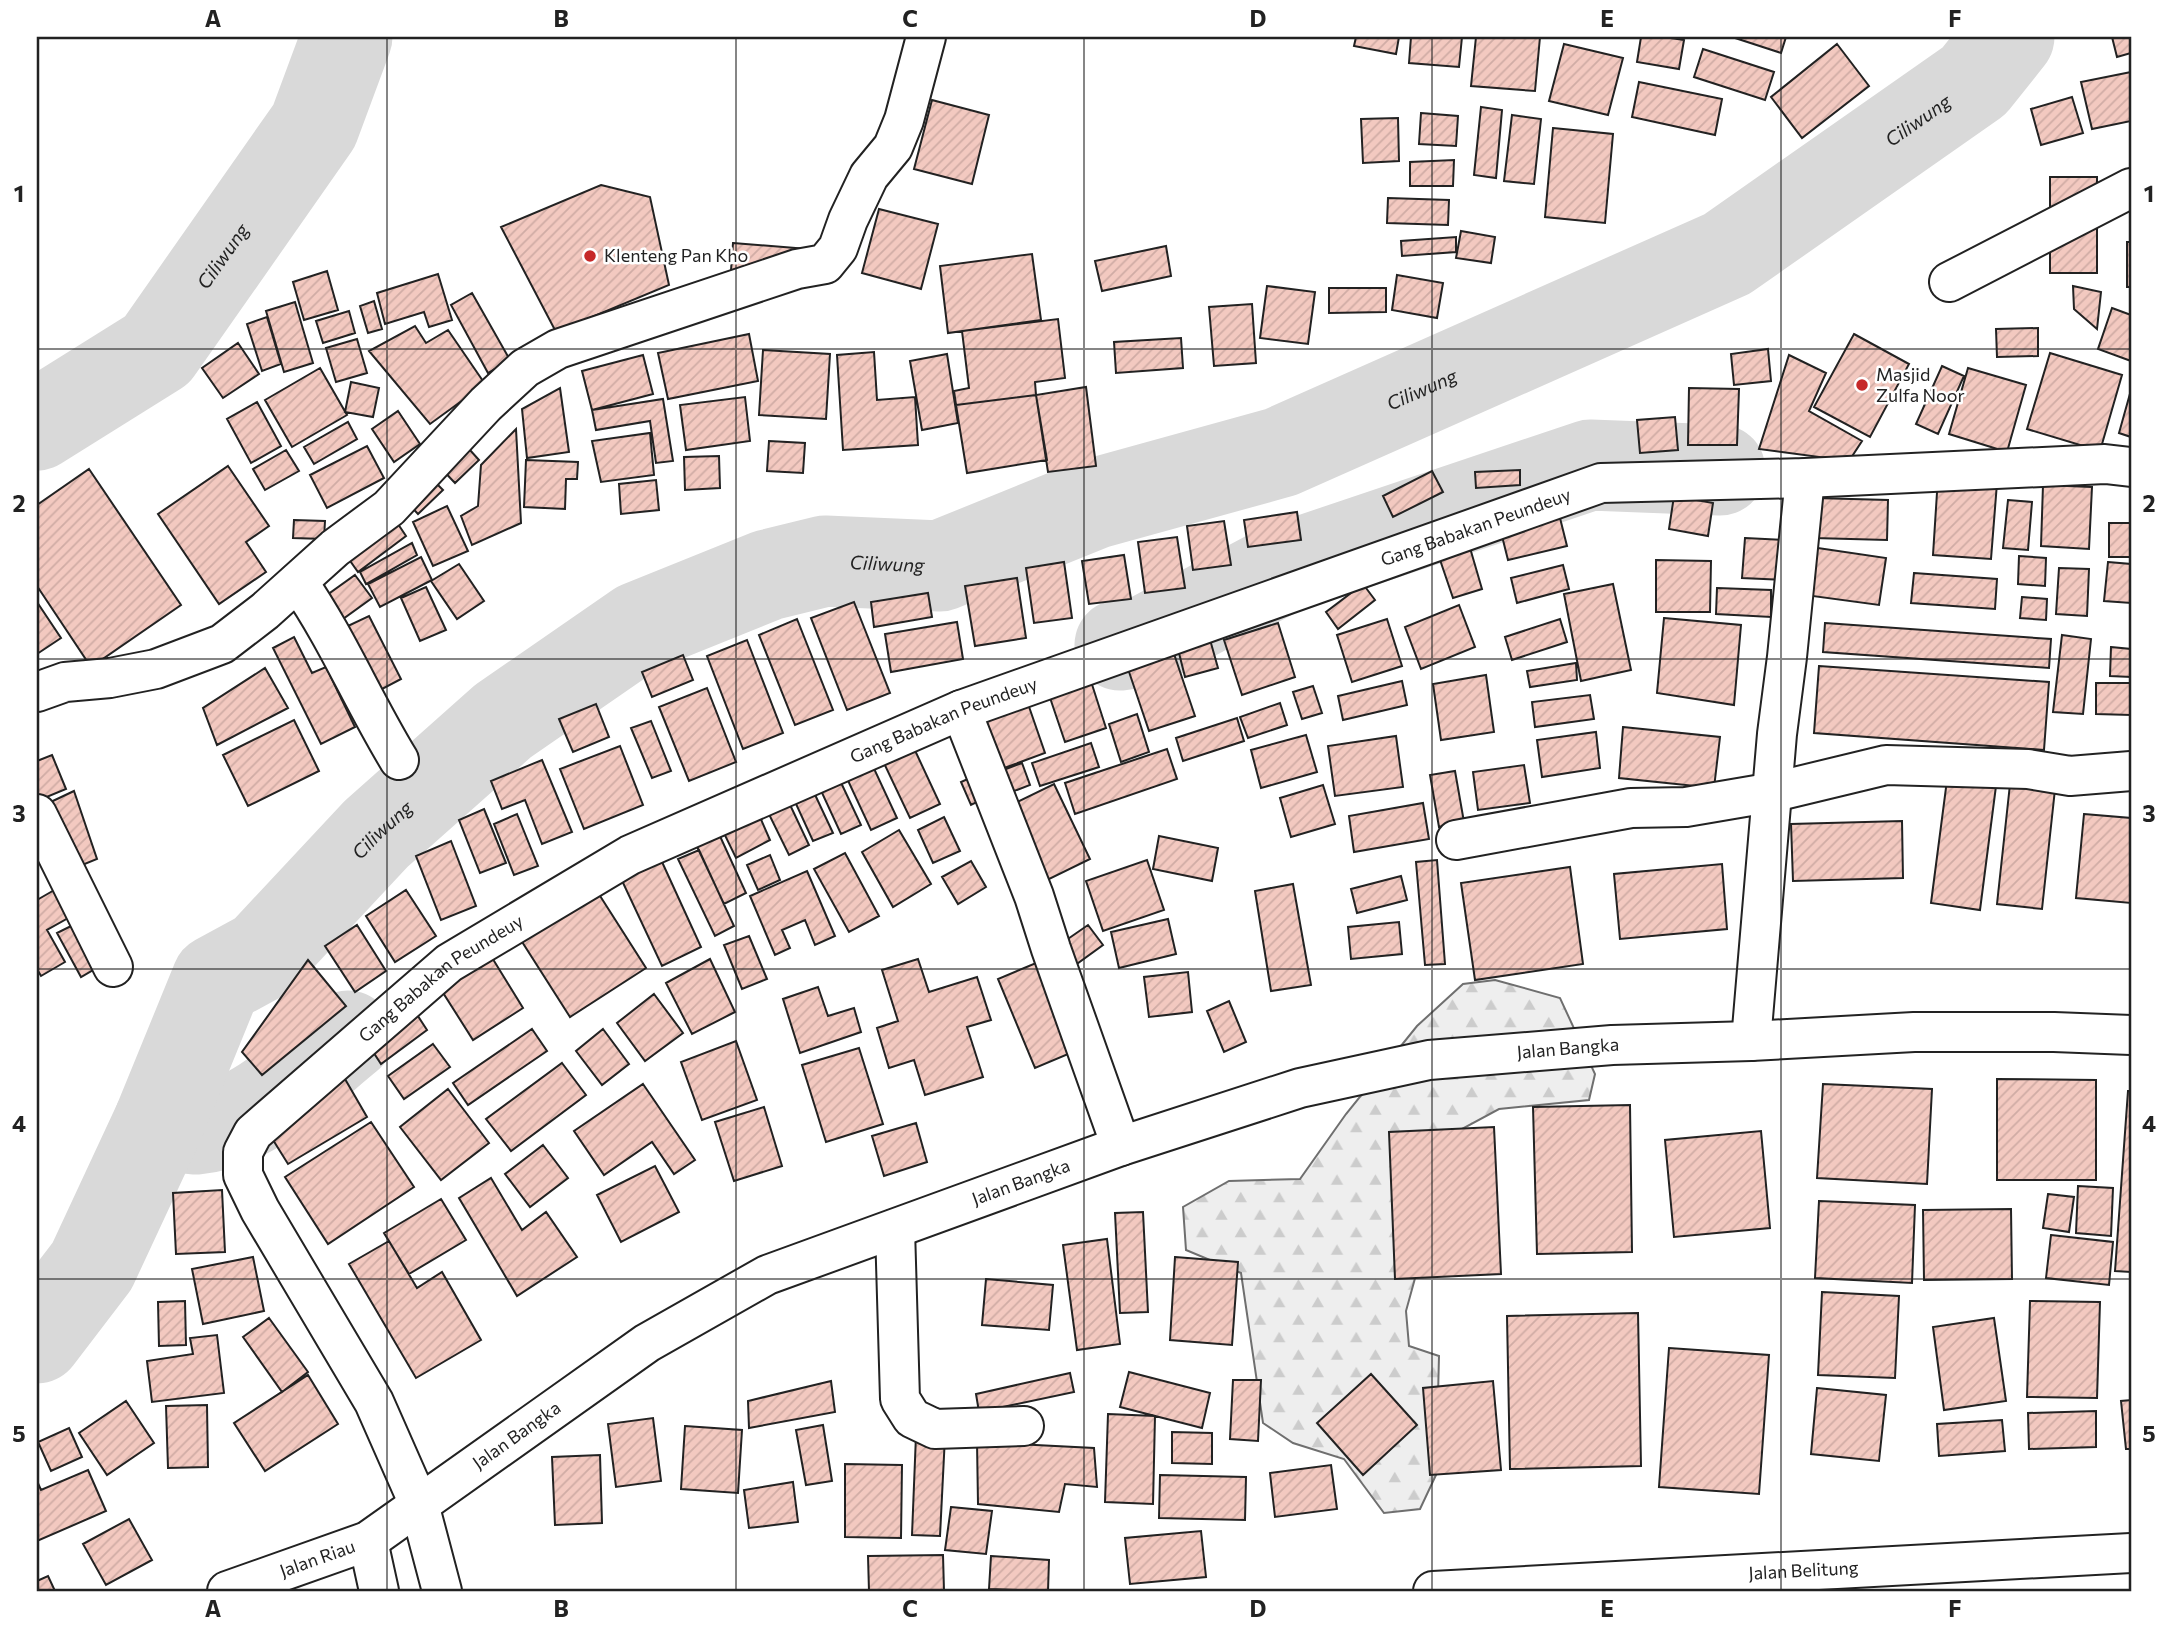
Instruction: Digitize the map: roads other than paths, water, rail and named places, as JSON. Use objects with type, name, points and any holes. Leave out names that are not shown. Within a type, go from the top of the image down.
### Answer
[{"type":"street","points":[[37,692],[65,682],[110,678],[156,669],[222,644],[265,611],[343,541],[390,508],[486,404],[525,368],[558,349],[797,268],[825,264],[838,248],[869,176],[893,147],[904,120],[926,37]]},
{"type":"street","points":[[1949,282],[2131,188]]},
{"type":"street","name":"Gang Babakan Peundeuy","points":[[419,1504],[374,1402],[260,1210],[243,1175],[243,1152],[253,1133],[449,964],[618,862],[961,710],[1601,484],[2105,464],[2131,467]]},
{"type":"street","points":[[1751,1041],[1777,734],[1805,478]]},
{"type":"street","points":[[298,582],[322,616],[380,729],[399,760]]},
{"type":"street","points":[[961,710],[1034,896],[1121,1146]]},
{"type":"street","points":[[1456,840],[1630,808],[1686,807],[1774,792],[1886,765],[2028,769],[2070,776],[2131,771]]},
{"type":"street","points":[[37,814],[113,967]]},
{"type":"street","name":"Jalan Bangka","points":[[368,1541],[659,1337],[767,1275],[1121,1146],[1300,1088],[1429,1060],[1612,1045],[1914,1032],[2131,1035]]},
{"type":"street","points":[[895,1229],[900,1399],[912,1418],[934,1429],[1024,1426]]},
{"type":"street","points":[[419,1504],[442,1591]]},
{"type":"street","points":[[368,1541],[379,1591]]},
{"type":"street","name":"Jalan Riau","points":[[227,1591],[368,1541]]},
{"type":"street","name":"Jalan Belitung","points":[[1433,1591],[2131,1553]]},
{"type":"waterway","name":"Ciliwung","points":[[37,425],[157,350],[314,126],[347,37]]},
{"type":"waterway","name":"Ciliwung","points":[[37,1338],[92,1266],[159,1122],[217,980],[263,955],[376,834],[503,721],[639,627],[768,575],[825,561],[940,566],[1093,504],[1281,452],[1727,254],[1974,81],[2009,37]]},
{"type":"waterway","points":[[1120,645],[1146,641],[1281,569],[1590,465],[1720,470]]},
{"type":"waterway","points":[[159,1122],[197,1129],[238,1117],[278,1093],[348,1036]]},
{"type":"place","name":"Klenteng Pan Kho","points":[[590,256]]},
{"type":"place","name":"Masjid Zulfa Noor","points":[[1862,385]]}]
